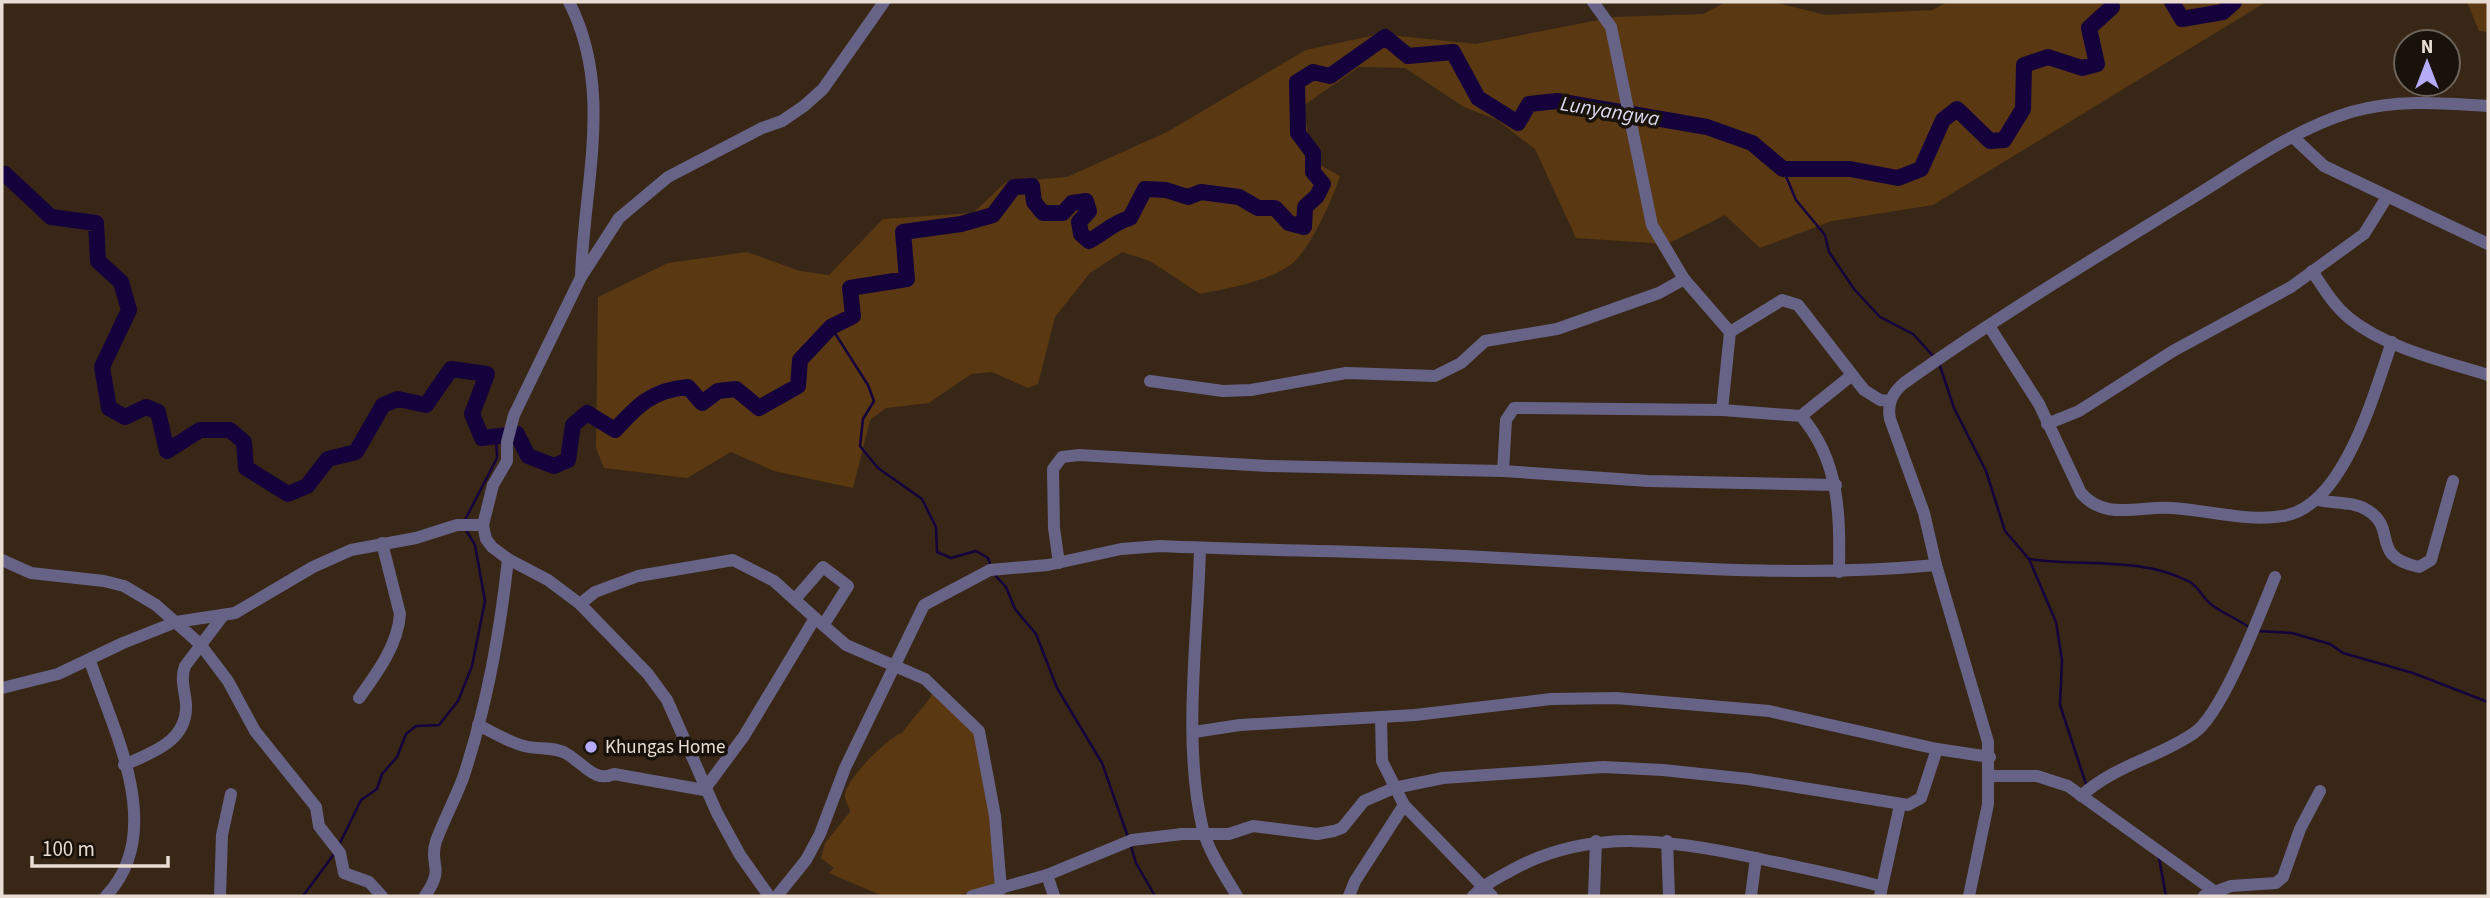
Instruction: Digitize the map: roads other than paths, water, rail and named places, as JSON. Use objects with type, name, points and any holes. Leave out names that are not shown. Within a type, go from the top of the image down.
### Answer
[{"type":"street","points":[[569,2],[582,27],[594,98],[593,163],[581,278]]},
{"type":"street","points":[[769,896],[740,855],[704,790],[667,700],[648,674],[580,604],[548,580],[508,559],[488,542],[483,525],[493,485],[507,461],[509,427],[581,278],[619,218],[668,177],[762,128],[782,121],[804,106],[823,89],[884,2]]},
{"type":"street","points":[[1593,2],[1611,27],[1652,225],[1684,279],[1730,332],[1722,411]]},
{"type":"street","points":[[1969,896],[1988,804],[1990,757],[1986,729],[1936,565],[1924,513],[1890,419],[1890,401],[1904,383],[1989,326],[2293,137],[2352,112],[2379,106],[2439,103],[2488,106]]},
{"type":"street","points":[[2293,137],[2324,166],[2488,244]]},
{"type":"street","points":[[2047,424],[2079,411],[2173,351],[2261,305],[2312,271],[2364,234],[2374,222],[2387,197]]},
{"type":"street","points":[[2312,271],[2349,318],[2392,342],[2488,375]]},
{"type":"street","points":[[1150,381],[1223,391],[1251,390],[1346,373],[1435,376],[1461,363],[1485,341],[1557,329],[1659,293],[1684,279]]},
{"type":"street","points":[[1730,332],[1776,302],[1790,301],[1798,305],[1871,396],[1890,401]]},
{"type":"street","points":[[1989,326],[2039,404],[2081,492],[2090,503],[2104,510],[2164,507],[2280,517],[2298,513],[2318,500],[2354,443],[2392,342]]},
{"type":"street","points":[[1503,471],[1506,420],[1514,408],[1722,411],[1801,416],[1852,375]]},
{"type":"street","points":[[1801,416],[1822,447],[1836,485],[1839,572]]},
{"type":"street","points":[[1059,563],[1054,528],[1053,469],[1062,457],[1084,455],[1268,466],[1503,471],[1648,481],[1836,485]]},
{"type":"street","points":[[2318,500],[2367,509],[2383,526],[2386,548],[2390,554],[2406,564],[2419,567],[2431,560],[2453,481]]},
{"type":"street","points":[[2,688],[41,680],[176,622],[235,613],[339,555],[382,542],[416,538],[463,525],[483,525]]},
{"type":"street","points":[[359,698],[377,673],[399,626],[400,614],[382,542]]},
{"type":"street","points":[[777,896],[806,860],[845,768],[924,605],[992,570],[1059,563],[1121,549],[1160,546],[1440,554],[1726,571],[1839,572],[1936,565]]},
{"type":"street","points":[[1200,548],[1195,732],[1204,833],[1237,896]]},
{"type":"street","points":[[425,896],[436,880],[436,841],[463,778],[478,724],[501,630],[508,559]]},
{"type":"street","points":[[2,560],[31,573],[117,584],[138,593],[176,622],[200,644],[229,681],[255,731],[316,807],[319,826],[337,849],[344,873],[369,882],[382,896]]},
{"type":"street","points":[[580,604],[594,592],[638,576],[725,560],[754,569],[796,598],[846,645],[865,656],[897,665],[925,680],[980,734],[995,816],[1001,889]]},
{"type":"street","points":[[704,790],[744,736],[820,621],[848,586],[825,566],[796,598]]},
{"type":"street","points":[[2081,796],[2112,772],[2176,744],[2206,724],[2275,577]]},
{"type":"street","points":[[124,765],[165,746],[179,730],[186,711],[183,673],[200,644],[222,617]]},
{"type":"street","points":[[90,661],[124,765],[136,820],[135,841],[121,877],[106,896]]},
{"type":"street","points":[[1195,732],[1240,725],[1381,718],[1551,699],[1616,698],[1769,712],[1937,749],[1990,757]]},
{"type":"street","points":[[1381,718],[1382,761],[1394,788],[1404,804],[1492,896]]},
{"type":"street","points":[[478,724],[520,745],[539,750],[554,748],[566,753],[599,778],[607,779],[614,774],[704,790]]},
{"type":"street","points":[[972,896],[1047,875],[1129,841],[1204,833],[1230,834],[1253,826],[1317,834],[1334,831],[1342,828],[1364,801],[1394,788],[1443,778],[1603,767],[1748,779],[1900,805],[1915,803],[1921,798],[1937,749]]},
{"type":"street","points":[[1990,776],[2038,776],[2068,786],[2213,894],[2276,883],[2283,877],[2300,829],[2320,791]]},
{"type":"street","points":[[220,896],[222,835],[231,794]]},
{"type":"street","points":[[1349,896],[1355,881],[1404,804]]},
{"type":"street","points":[[1473,896],[1483,886],[1526,862],[1596,841],[1667,841],[1756,858],[1880,891],[1900,805]]},
{"type":"street","points":[[1594,896],[1596,841]]},
{"type":"street","points":[[1667,841],[1669,896]]},
{"type":"street","points":[[1751,896],[1756,858]]},
{"type":"street","points":[[1047,875],[1054,896]]},
{"type":"waterway","name":"Lunyangwa","points":[[2,176],[5,174],[51,217],[96,223],[98,261],[121,282],[129,310],[102,367],[109,408],[125,417],[146,407],[158,412],[167,451],[200,430],[230,430],[244,442],[246,468],[288,494],[307,486],[328,459],[356,452],[383,405],[398,399],[426,405],[451,369],[487,374],[472,414],[482,438],[517,434],[528,456],[554,466],[568,460],[573,425],[587,413],[615,430],[631,413],[655,395],[688,387],[702,403],[718,391],[736,389],[759,408],[798,386],[800,360],[831,327],[853,316],[850,288],[907,279],[903,232],[961,224],[993,215],[1014,187],[1032,186],[1034,202],[1043,213],[1063,213],[1072,203],[1086,201],[1089,211],[1079,222],[1081,234],[1089,241],[1130,218],[1145,189],[1166,190],[1188,197],[1201,192],[1239,197],[1258,208],[1275,208],[1289,223],[1304,227],[1305,207],[1317,196],[1323,184],[1313,172],[1313,153],[1298,133],[1297,82],[1313,72],[1330,76],[1385,37],[1408,56],[1453,52],[1478,98],[1518,123],[1529,104],[1557,101],[1707,127],[1752,143],[1783,169],[1850,169],[1898,178],[1921,169],[1943,120],[1957,109],[1990,141],[2004,140],[2023,109],[2024,65],[2048,57],[2082,68],[2097,64],[2089,28],[2112,7],[2111,2]]},
{"type":"waterway","name":"Lunyangwa","points":[[2172,2],[2182,19],[2223,12],[2234,2]]},
{"type":"waterway","points":[[1783,169],[1796,200],[1825,235],[1829,252],[1854,289],[1880,317],[1913,334],[1935,358]]},
{"type":"waterway","points":[[831,327],[868,385],[874,401],[863,419],[860,446],[878,468],[922,499],[936,527],[937,552],[951,558],[976,551],[988,558],[990,564]]},
{"type":"waterway","points":[[1939,363],[1954,408],[1986,471],[2005,531],[2029,559],[2131,565],[2171,574],[2190,582],[2212,605],[2250,628]]},
{"type":"waterway","points":[[465,520],[497,458],[496,437]]},
{"type":"waterway","points":[[339,845],[361,800],[377,789],[382,774],[397,757],[406,734],[416,726],[439,725],[458,701],[472,666],[485,601],[475,545],[466,530]]},
{"type":"waterway","points":[[2029,559],[2056,622],[2062,660],[2060,705],[2087,787]]},
{"type":"waterway","points":[[994,574],[1006,587],[1015,609],[1036,634],[1057,688],[1102,763],[1128,837]]},
{"type":"waterway","points":[[2259,631],[2292,633],[2330,644],[2343,653],[2413,673],[2488,702]]},
{"type":"waterway","points":[[1131,846],[1136,863],[1155,896]]},
{"type":"waterway","points":[[303,896],[334,854]]},
{"type":"waterway","points":[[2159,858],[2166,896]]},
{"type":"place","name":"Khungas Home","points":[[591,747]]}]
